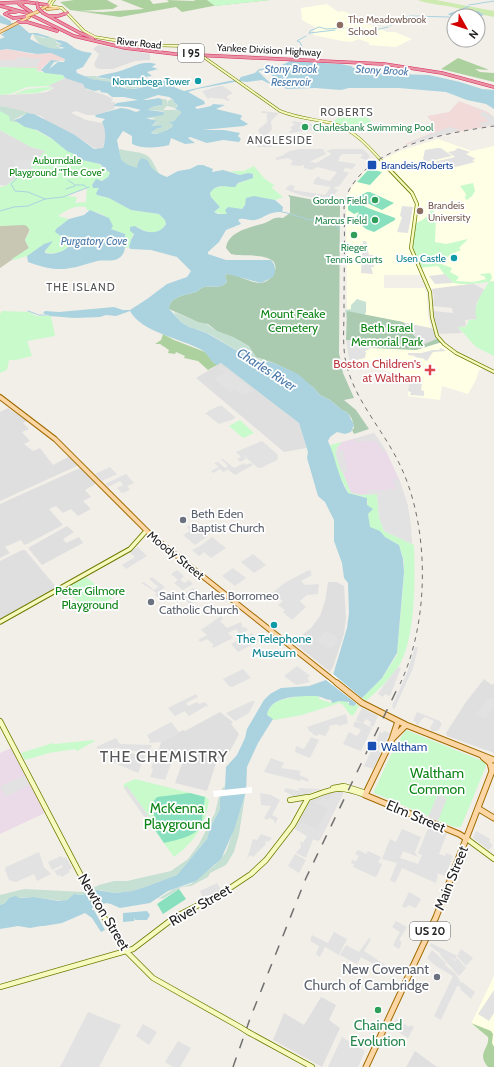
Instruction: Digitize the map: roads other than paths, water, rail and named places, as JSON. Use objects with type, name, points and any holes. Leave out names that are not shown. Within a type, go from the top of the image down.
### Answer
[{"type":"highway","points":[[37,2],[39,12],[67,31]]},
{"type":"highway","points":[[37,2],[19,5],[53,16],[67,13]]},
{"type":"highway","points":[[0,5],[37,2],[49,5]]},
{"type":"highway","points":[[0,5],[21,12],[45,23]]},
{"type":"highway","name":"Yankee Division Highway","points":[[0,5],[39,12],[67,31],[85,39],[120,47],[164,53],[387,65],[445,74],[494,86]]},
{"type":"highway","name":"Yankee Division Highway","points":[[0,5],[27,13],[45,23],[67,31],[108,43],[170,51],[392,63],[438,70],[494,86]]},
{"type":"highway","points":[[26,17],[12,18],[5,14],[14,12],[35,18]]},
{"type":"highway","points":[[2,14],[13,23],[27,22],[67,31]]},
{"type":"highway","points":[[13,23],[26,17]]},
{"type":"main road","points":[[26,17],[39,12],[54,0]]},
{"type":"main road","points":[[49,5],[59,7]]},
{"type":"main road","points":[[39,12],[49,5],[59,7]]},
{"type":"main road","name":"River Road","points":[[59,7],[64,10],[85,32],[96,37],[147,45],[180,45],[195,51],[239,80],[283,113],[331,123],[350,131],[366,144],[415,197],[417,204],[411,248],[430,293],[432,317],[437,336],[444,344],[456,353],[494,372]]},
{"type":"main road","points":[[0,30],[13,23]]},
{"type":"main road","name":"Moody Street","points":[[0,397],[55,439],[146,531],[360,701],[406,725],[494,760]]},
{"type":"main road","points":[[0,622],[131,548],[146,531]]},
{"type":"main road","name":"Newton Street","points":[[0,721],[98,908],[126,951],[152,978],[312,1067]]},
{"type":"main road","points":[[392,739],[392,734],[398,721]]},
{"type":"main road","points":[[365,795],[392,739],[406,725]]},
{"type":"main road","points":[[480,754],[490,763],[493,773]]},
{"type":"main road","name":"Main Street","points":[[366,1067],[436,917],[493,773],[494,766]]},
{"type":"main road","name":"Elm Street","points":[[290,800],[344,788],[365,795],[460,834],[467,839]]},
{"type":"main road","name":"River Street","points":[[0,987],[126,951],[144,942],[175,917],[224,892],[249,876],[266,860],[280,842],[294,823],[307,799],[311,796]]},
{"type":"main road","points":[[479,809],[494,818]]},
{"type":"main road","points":[[467,839],[494,859]]},
{"type":"water","name":"Charles River","points":[[0,15],[11,21],[11,23],[20,25],[29,33],[37,33],[50,37],[47,38],[32,34],[30,39],[47,47],[56,49],[65,48],[58,46],[62,44],[56,40],[60,40],[67,42],[76,49],[92,53],[83,67],[76,70],[77,73],[92,79],[116,83],[125,88],[133,89],[144,87],[129,82],[96,77],[120,71],[139,64],[151,63],[156,64],[152,67],[158,69],[147,72],[152,76],[139,78],[170,81],[174,87],[184,91],[239,80],[241,77],[259,72],[272,85],[262,80],[247,82],[240,81],[188,92],[204,101],[205,104],[195,107],[197,109],[211,106],[213,104],[225,105],[216,109],[241,115],[242,116],[240,119],[248,124],[244,126],[202,130],[224,130],[240,133],[238,136],[241,139],[239,142],[223,140],[207,143],[190,137],[188,138],[195,143],[185,144],[171,138],[169,145],[160,147],[145,147],[132,144],[132,136],[123,131],[117,140],[121,160],[128,165],[137,168],[141,158],[144,159],[148,161],[151,167],[167,177],[178,171],[190,169],[198,165],[203,165],[213,169],[212,172],[223,170],[240,175],[248,173],[253,174],[253,178],[238,183],[235,187],[221,186],[212,190],[210,193],[211,197],[220,207],[214,212],[218,214],[227,214],[225,210],[228,207],[242,209],[245,205],[246,198],[254,196],[275,200],[283,207],[282,212],[271,213],[259,219],[238,220],[241,224],[226,230],[219,242],[208,252],[208,254],[226,260],[271,260],[275,268],[273,277],[261,283],[228,274],[225,275],[227,282],[221,286],[204,287],[196,292],[179,297],[172,301],[169,309],[184,324],[207,333],[244,355],[256,360],[274,363],[298,374],[320,395],[330,400],[348,413],[354,425],[351,432],[345,434],[337,432],[330,437],[328,441],[341,480],[348,493],[367,498],[367,505],[373,509],[368,514],[370,527],[380,531],[385,537],[399,545],[403,559],[404,572],[397,653],[382,678],[354,706],[349,705],[349,702],[339,701],[332,703],[331,700],[316,696],[302,696],[280,700],[269,708],[267,715],[273,719],[258,743],[247,767],[246,792],[234,830],[221,859],[196,881],[168,891],[150,903],[120,908],[106,903],[92,908],[105,930],[101,932],[92,918],[85,913],[62,923],[30,928],[18,926],[0,929],[0,905],[5,903],[9,898],[15,896],[20,898],[34,897],[59,901],[67,900],[74,894],[83,895],[97,890],[115,893],[132,891],[177,875],[207,839],[210,828],[220,809],[220,799],[225,787],[226,767],[237,755],[245,738],[247,729],[264,700],[270,694],[281,688],[309,686],[326,680],[333,675],[347,628],[349,613],[348,583],[344,578],[342,563],[334,541],[334,520],[325,502],[318,496],[307,458],[308,452],[299,423],[221,363],[217,365],[214,363],[202,350],[152,330],[135,318],[130,311],[116,316],[106,315],[100,317],[74,318],[50,316],[43,313],[45,311],[59,312],[114,307],[123,310],[130,310],[167,284],[187,277],[191,271],[177,257],[151,250],[129,248],[134,234],[130,231],[130,227],[135,226],[147,232],[156,232],[163,228],[166,224],[165,220],[159,214],[131,210],[109,198],[97,195],[96,193],[99,188],[93,188],[92,185],[96,179],[102,181],[108,177],[110,173],[100,164],[82,160],[76,155],[67,151],[51,138],[37,130],[25,127],[14,120],[27,113],[34,114],[75,135],[94,149],[103,148],[105,135],[102,122],[105,119],[96,117],[95,115],[121,108],[136,112],[141,110],[129,107],[113,106],[117,103],[138,100],[124,97],[112,97],[107,93],[100,92],[101,90],[94,91],[85,88],[83,84],[65,78],[63,75],[45,73],[41,70],[51,60],[61,61],[54,62],[49,69],[58,62],[64,62],[65,59],[51,53],[37,54],[7,49],[0,50],[0,39],[5,37],[1,35],[11,26],[0,23]],"holes":[[[158,95],[169,97],[174,100],[178,106],[175,109],[181,113],[174,121],[167,123],[173,124],[172,127],[159,133],[151,133],[156,129],[163,127],[161,126],[163,125],[151,126],[157,121],[146,118],[165,114],[163,113],[164,112],[148,110],[152,107],[162,105],[162,100],[159,98],[143,100]]]},
{"type":"water","name":"Stony Brook Reservoir","points":[[290,61],[341,64],[351,66],[357,70],[367,73],[429,75],[482,89],[494,90],[494,109],[486,104],[467,100],[446,92],[399,88],[349,88],[341,90],[315,88],[287,89],[282,87],[267,70],[263,68],[282,65]]},
{"type":"water","name":"Purgatory Cove","points":[[90,210],[109,218],[113,226],[111,229],[125,234],[125,250],[120,257],[114,260],[97,261],[63,269],[48,268],[28,262],[27,256],[44,244],[53,241],[45,251],[45,253],[49,254],[61,252],[68,247],[74,241],[72,237],[61,236],[55,232],[56,229],[69,219],[84,215]]},
{"type":"water","points":[[147,911],[150,915],[147,920],[135,920],[135,917],[134,921],[123,922],[123,913]]},
{"type":"waterway","points":[[469,5],[494,1]]},
{"type":"waterway","points":[[390,26],[399,18],[411,16],[446,17]]},
{"type":"waterway","points":[[309,34],[310,31],[319,27],[326,29],[344,28]]},
{"type":"waterway","points":[[347,28],[375,30],[388,27]]},
{"type":"waterway","points":[[310,33],[335,30]]},
{"type":"waterway","points":[[302,47],[300,42],[297,41],[306,36]]},
{"type":"waterway","points":[[297,55],[299,50]]},
{"type":"waterway","name":"Stony Brook","points":[[255,74],[259,70],[264,69]]},
{"type":"waterway","points":[[18,174],[19,176],[11,184],[15,191],[28,192],[45,199]]},
{"type":"waterway","points":[[68,180],[75,185],[84,185],[86,187]]},
{"type":"waterway","points":[[66,189],[75,186]]},
{"type":"waterway","points":[[45,199],[63,197],[89,187]]},
{"type":"waterway","points":[[0,211],[14,207],[28,206],[45,199]]},
{"type":"waterway","points":[[282,212],[305,218],[306,220],[320,219],[332,222]]},
{"type":"waterway","points":[[335,224],[339,230]]},
{"type":"waterway","points":[[28,311],[39,315],[47,315]]},
{"type":"railway","points":[[400,684],[410,659],[417,632],[421,603],[421,544],[409,488],[399,463],[357,393],[345,360],[344,207],[350,189],[363,172],[378,160],[415,143],[435,137],[494,126]]},
{"type":"railway","points":[[233,1067],[251,1016],[306,878],[400,683]]},
{"type":"place","name":"The Meadowbrook School","points":[[340,25]]},
{"type":"place","name":"Norumbega Tower","points":[[198,81]]},
{"type":"place","name":"Charlesbank Swimming Pool","points":[[305,127]]},
{"type":"place","name":"Brandeis/Roberts","points":[[372,165]]},
{"type":"place","name":"Gordon Field","points":[[375,200]]},
{"type":"place","name":"Brandeis University","points":[[420,211]]},
{"type":"place","name":"Marcus Field","points":[[375,220]]},
{"type":"place","name":"Rieger Tennis Courts","points":[[354,235]]},
{"type":"place","name":"Usen Castle","points":[[454,258]]},
{"type":"place","name":"Boston Children's at Waltham","points":[[430,370]]},
{"type":"place","name":"Beth Eden Baptist Church","points":[[183,520]]},
{"type":"place","name":"Saint Charles Borromeo Catholic Church","points":[[151,602]]},
{"type":"place","name":"The Telephone Museum","points":[[274,625]]},
{"type":"place","name":"Waltham","points":[[372,746]]},
{"type":"place","name":"New Covenant Church of Cambridge","points":[[437,977]]},
{"type":"place","name":"Chained Evolution","points":[[378,1010]]},
{"type":"district","name":"ROBERTS","points":[[347,112]]},
{"type":"district","name":"ANGLESIDE","points":[[280,140]]},
{"type":"district","name":"THE ISLAND","points":[[81,287]]},
{"type":"district","name":"THE CHEMISTRY","points":[[164,756]]},
{"type":"park label","name":"Auburndale Playground \"The Cove\"","points":[[57,166]]},
{"type":"park label","name":"Mount Feake Cemetery","points":[[293,320]]},
{"type":"park label","name":"Beth Israel Memorial Park","points":[[387,334]]},
{"type":"park label","name":"Peter Gilmore Playground","points":[[90,597]]},
{"type":"park label","name":"Waltham Common","points":[[437,782]]},
{"type":"park label","name":"McKenna Playground","points":[[177,816]]}]
